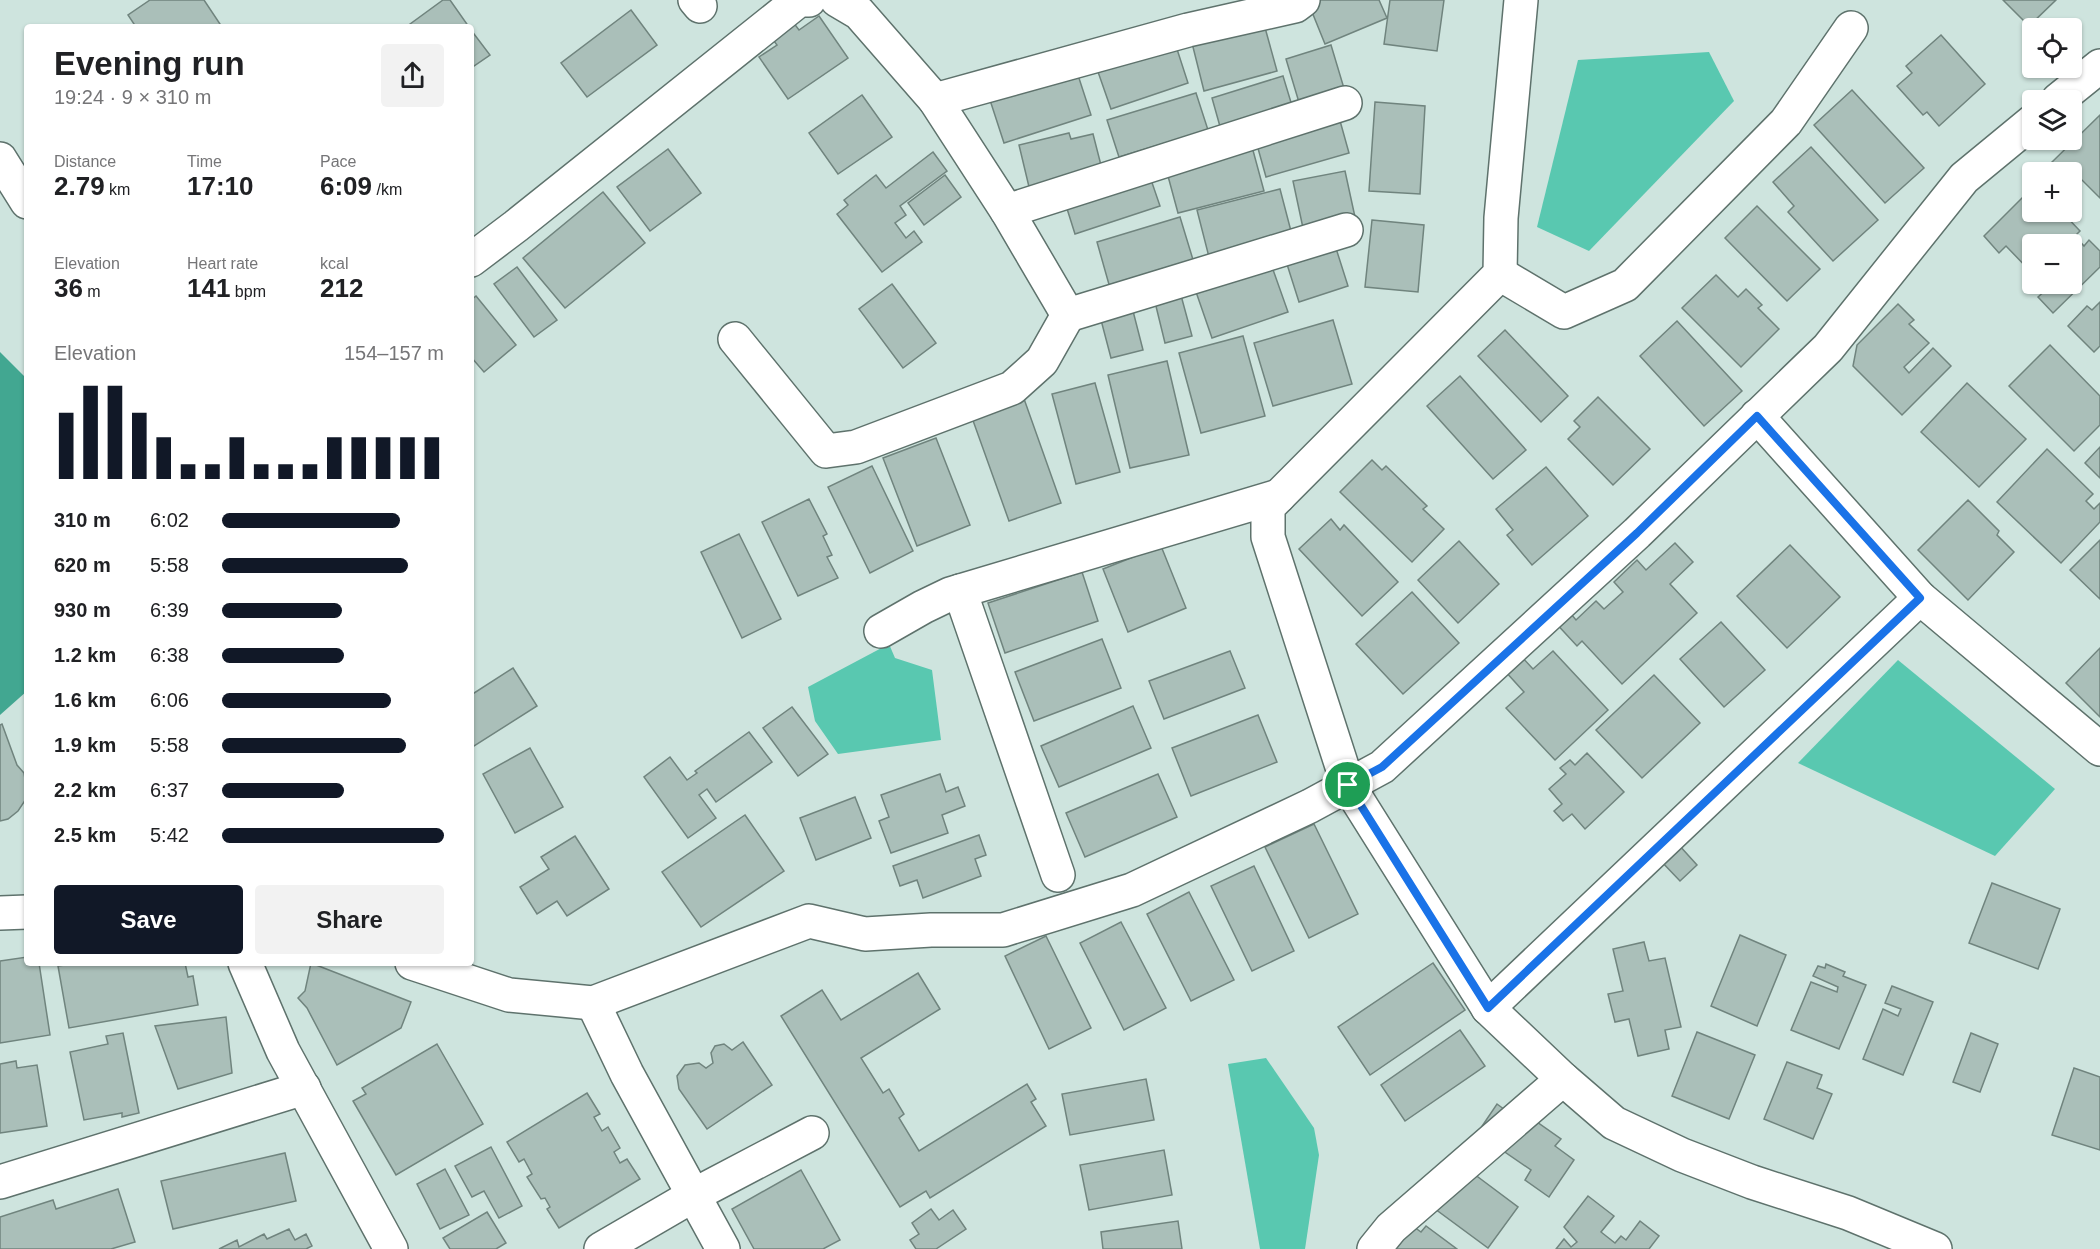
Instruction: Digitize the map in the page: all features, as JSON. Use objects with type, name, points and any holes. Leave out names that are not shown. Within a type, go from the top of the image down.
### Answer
[{"type":"street","points":[[474,258],[799,0],[809,0]]},
{"type":"street","points":[[837,0],[859,13],[935,100],[1007,211],[1068,315]]},
{"type":"street","points":[[935,100],[1188,30],[1295,6],[1304,0]]},
{"type":"street","points":[[1521,0],[1501,218],[1500,274],[1268,507],[1268,537],[1348,785],[1488,1008],[1563,1079],[1614,1123],[1682,1155],[1752,1182],[1848,1213],[1935,1249]]},
{"type":"street","points":[[1500,274],[1564,312],[1625,285],[1786,122],[1851,28]]},
{"type":"street","points":[[2070,90],[2100,66]]},
{"type":"street","points":[[1007,211],[1345,103]]},
{"type":"street","points":[[421,966],[509,994],[593,1003],[810,921],[865,934],[931,930],[1003,930],[1132,890],[1310,806],[1382,767],[1637,533],[1828,348],[1964,178],[2022,130]]},
{"type":"street","points":[[0,159],[24,197]]},
{"type":"street","points":[[735,339],[826,451],[856,447],[1012,388],[1042,361],[1068,315],[1346,230]]},
{"type":"street","points":[[1757,416],[1920,598],[2100,749]]},
{"type":"street","points":[[881,631],[923,607],[960,591],[1279,496]]},
{"type":"street","points":[[960,591],[1058,875]]},
{"type":"street","points":[[1488,1008],[1920,598]]},
{"type":"street","points":[[0,913],[24,912]]},
{"type":"street","points":[[246,966],[283,1051],[391,1249]]},
{"type":"street","points":[[593,1003],[627,1074],[723,1249]]},
{"type":"street","points":[[1374,1249],[1391,1228],[1563,1079]]},
{"type":"street","points":[[0,1182],[304,1088]]},
{"type":"street","points":[[600,1249],[694,1195],[812,1133]]},
{"type":"shaded area","points":[[1709,52],[1734,101],[1589,251],[1537,227],[1578,60]]},
{"type":"shaded area","points":[[0,352],[24,376],[24,694],[0,715]]},
{"type":"shaded area","points":[[889,644],[895,658],[932,670],[941,740],[838,754],[815,721],[808,687]]},
{"type":"shaded area","points":[[1898,660],[2055,789],[1995,856],[1798,763]]},
{"type":"shaded area","points":[[1266,1058],[1314,1128],[1319,1155],[1305,1249],[1260,1249],[1228,1064]]},
{"type":"building","points":[[150,0],[204,0],[220,24],[134,24],[128,15]]},
{"type":"building","points":[[443,0],[450,0],[467,24],[410,24]]},
{"type":"building","points":[[1312,0],[1379,0],[1387,18],[1325,44],[1308,2]]},
{"type":"building","points":[[1390,0],[1444,0],[1437,51],[1384,44]]},
{"type":"building","points":[[2003,0],[2056,0],[2037,18],[2022,19]]},
{"type":"building","points":[[631,10],[657,45],[587,97],[561,63]]},
{"type":"building","points":[[819,16],[848,58],[788,99],[759,57],[777,45],[771,37],[793,22],[799,30]]},
{"type":"building","points":[[1264,24],[1277,71],[1204,91],[1192,43]]},
{"type":"building","points":[[474,34],[490,55],[474,66]]},
{"type":"building","points":[[1941,35],[1985,84],[1939,126],[1927,112],[1923,115],[1897,86],[1912,73],[1906,66]]},
{"type":"building","points":[[1175,43],[1188,83],[1111,109],[1097,69]]},
{"type":"building","points":[[1331,45],[1346,95],[1301,109],[1286,59]]},
{"type":"building","points":[[1076,69],[1091,115],[1004,143],[989,97]]},
{"type":"building","points":[[1283,76],[1293,109],[1221,130],[1212,98]]},
{"type":"building","points":[[1852,90],[1924,168],[1885,203],[1814,125]]},
{"type":"building","points":[[1196,93],[1208,130],[1119,157],[1107,120]]},
{"type":"building","points":[[862,95],[892,137],[838,174],[809,133]]},
{"type":"building","points":[[1375,102],[1425,106],[1420,194],[1369,191]]},
{"type":"building","points":[[1337,110],[1349,153],[1266,177],[1254,134]]},
{"type":"building","points":[[2100,115],[2100,198],[2082,180],[2082,162],[2052,162],[2064,150],[2082,150],[2082,133]]},
{"type":"building","points":[[1069,133],[1071,139],[1093,134],[1103,173],[1030,191],[1019,145]]},
{"type":"building","points":[[1251,143],[1264,191],[1178,213],[1165,165]]},
{"type":"building","points":[[1811,147],[1878,220],[1833,261],[1788,212],[1794,206],[1773,182]]},
{"type":"building","points":[[668,149],[701,193],[650,231],[617,187]]},
{"type":"building","points":[[933,152],[947,171],[900,206],[906,215],[895,223],[906,238],[914,231],[922,242],[882,272],[837,214],[848,205],[844,200],[876,175],[886,188]]},
{"type":"building","points":[[1147,168],[1160,206],[1075,234],[1063,196]]},
{"type":"building","points":[[1345,171],[1355,217],[1303,228],[1293,181]]},
{"type":"building","points":[[945,175],[961,197],[924,225],[908,203]]},
{"type":"building","points":[[1280,189],[1292,235],[1209,257],[1197,210]]},
{"type":"building","points":[[603,192],[645,243],[565,308],[523,258]]},
{"type":"building","points":[[2022,198],[2022,222],[2071,222],[2080,231],[2077,234],[2022,234],[2022,263],[2006,246],[1999,253],[1984,236]]},
{"type":"building","points":[[1757,206],[1820,269],[1787,301],[1725,238]]},
{"type":"building","points":[[1180,217],[1194,263],[1110,288],[1097,242]]},
{"type":"building","points":[[1372,220],[1424,225],[1418,292],[1365,287]]},
{"type":"building","points":[[2089,240],[2100,251],[2100,267],[2082,285],[2082,244],[2084,246]]},
{"type":"building","points":[[1334,242],[1348,286],[1299,302],[1285,258]]},
{"type":"building","points":[[1271,264],[1288,312],[1212,338],[1195,289]]},
{"type":"building","points":[[517,267],[557,320],[534,337],[494,284]]},
{"type":"building","points":[[1716,275],[1738,297],[1746,289],[1762,305],[1758,308],[1779,329],[1741,367],[1682,308]]},
{"type":"building","points":[[892,284],[936,343],[903,368],[859,309]]},
{"type":"building","points":[[1179,288],[1192,336],[1165,343],[1153,294]]},
{"type":"building","points":[[2041,294],[2072,294],[2053,313],[2038,297]]},
{"type":"building","points":[[476,296],[516,345],[484,372],[474,360],[474,298]]},
{"type":"building","points":[[2100,302],[2100,346],[2094,352],[2068,326],[2087,306],[2092,310]]},
{"type":"building","points":[[1898,304],[1914,320],[1909,324],[1929,343],[1904,367],[1909,373],[1933,348],[1951,366],[1902,415],[1853,366],[1857,345]]},
{"type":"building","points":[[1133,311],[1143,350],[1111,358],[1101,320]]},
{"type":"building","points":[[1333,320],[1352,384],[1273,406],[1254,343]]},
{"type":"building","points":[[1677,321],[1742,391],[1704,426],[1640,356]]},
{"type":"building","points":[[1505,330],[1568,396],[1541,422],[1478,356]]},
{"type":"building","points":[[1243,336],[1265,416],[1201,433],[1179,353]]},
{"type":"building","points":[[2050,345],[2100,396],[2100,425],[2074,451],[2009,386]]},
{"type":"building","points":[[1167,361],[1189,455],[1130,468],[1108,375]]},
{"type":"building","points":[[1460,376],[1526,450],[1493,479],[1427,406]]},
{"type":"building","points":[[1095,383],[1120,472],[1076,484],[1052,394]]},
{"type":"building","points":[[1967,383],[2026,439],[1979,487],[1921,432]]},
{"type":"building","points":[[1023,396],[1061,503],[1009,521],[971,415]]},
{"type":"building","points":[[1598,397],[1650,449],[1613,485],[1568,439],[1580,427],[1574,421]]},
{"type":"building","points":[[936,438],[970,525],[917,546],[883,458]]},
{"type":"building","points":[[2100,447],[2100,478],[2085,463]]},
{"type":"building","points":[[2047,449],[2093,494],[2086,501],[2094,509],[2100,503],[2100,522],[2061,563],[1997,502]]},
{"type":"building","points":[[1372,460],[1382,470],[1386,466],[1427,506],[1423,509],[1444,529],[1412,562],[1340,492]]},
{"type":"building","points":[[872,466],[913,551],[870,573],[828,487]]},
{"type":"building","points":[[1546,467],[1588,516],[1532,565],[1507,535],[1513,530],[1496,509]]},
{"type":"building","points":[[809,499],[827,534],[823,536],[832,555],[827,557],[838,578],[798,596],[762,522]]},
{"type":"building","points":[[1968,500],[1999,531],[1997,535],[2014,552],[1968,600],[1918,550]]},
{"type":"building","points":[[1331,519],[1340,530],[1344,525],[1398,582],[1362,616],[1299,549]]},
{"type":"building","points":[[739,534],[781,619],[742,638],[701,552]]},
{"type":"building","points":[[2100,540],[2100,599],[2070,570]]},
{"type":"building","points":[[1459,541],[1499,584],[1458,623],[1418,580]]},
{"type":"building","points":[[1675,543],[1693,562],[1670,584],[1697,613],[1622,684],[1582,641],[1577,646],[1553,620],[1566,608],[1576,620],[1596,601],[1604,609],[1623,592],[1614,582],[1637,560],[1646,570]]},
{"type":"building","points":[[1790,545],[1840,597],[1787,648],[1737,596]]},
{"type":"building","points":[[1161,546],[1186,608],[1128,632],[1103,569]]},
{"type":"building","points":[[1082,572],[1098,621],[1005,653],[988,603]]},
{"type":"building","points":[[1412,592],[1459,643],[1403,694],[1356,644]]},
{"type":"building","points":[[1721,622],[1765,670],[1724,707],[1680,659]]},
{"type":"building","points":[[1102,639],[1121,688],[1034,721],[1015,672]]},
{"type":"building","points":[[2100,648],[2100,717],[2066,683]]},
{"type":"building","points":[[1230,651],[1245,688],[1164,719],[1149,681]]},
{"type":"building","points":[[1553,651],[1608,710],[1555,760],[1506,708],[1524,692],[1505,671],[1521,656],[1533,669]]},
{"type":"building","points":[[513,668],[537,706],[474,746],[474,693]]},
{"type":"building","points":[[1654,675],[1700,723],[1642,778],[1596,730]]},
{"type":"building","points":[[1133,706],[1151,748],[1059,787],[1041,746]]},
{"type":"building","points":[[792,707],[828,754],[798,776],[763,728]]},
{"type":"building","points":[[1258,715],[1277,762],[1191,796],[1172,748]]},
{"type":"building","points":[[2,724],[17,765],[24,773],[24,802],[8,819],[0,821],[0,725]]},
{"type":"building","points":[[749,732],[772,762],[716,802],[707,789],[699,795],[716,818],[688,838],[644,777],[670,757],[687,780],[697,773],[695,771]]},
{"type":"building","points":[[530,748],[563,807],[515,833],[483,774]]},
{"type":"building","points":[[1587,753],[1624,792],[1585,829],[1572,814],[1563,821],[1554,811],[1562,804],[1549,789],[1566,774],[1560,768],[1570,760],[1575,765]]},
{"type":"building","points":[[940,774],[946,792],[958,787],[965,806],[942,815],[948,833],[891,853],[879,821],[889,817],[881,795]]},
{"type":"building","points":[[1158,774],[1177,817],[1085,857],[1066,813]]},
{"type":"building","points":[[855,797],[871,838],[816,860],[800,818]]},
{"type":"building","points":[[745,815],[784,871],[701,927],[662,872]]},
{"type":"building","points":[[1314,824],[1358,914],[1309,938],[1265,847]]},
{"type":"building","points":[[979,835],[986,855],[975,859],[981,876],[923,898],[917,880],[900,886],[893,866]]},
{"type":"building","points":[[575,836],[609,889],[567,916],[557,901],[537,914],[520,887],[549,869],[541,857]]},
{"type":"building","points":[[1678,844],[1697,865],[1680,881],[1660,860]]},
{"type":"building","points":[[1254,866],[1294,951],[1252,971],[1211,886]]},
{"type":"building","points":[[1992,883],[2060,909],[2038,969],[1969,943]]},
{"type":"building","points":[[1189,892],[1234,980],[1191,1001],[1147,914]]},
{"type":"building","points":[[1121,922],[1166,1008],[1124,1030],[1080,943]]},
{"type":"building","points":[[1740,935],[1786,955],[1757,1026],[1711,1006]]},
{"type":"building","points":[[1046,936],[1091,1028],[1049,1049],[1005,956]]},
{"type":"building","points":[[1644,942],[1649,961],[1665,958],[1681,1027],[1665,1030],[1669,1049],[1638,1056],[1629,1019],[1615,1022],[1608,994],[1623,991],[1613,949]]},
{"type":"building","points":[[24,957],[24,966],[39,966],[50,1035],[0,1043],[0,961]]},
{"type":"building","points":[[1433,963],[1465,1010],[1370,1075],[1338,1027]]},
{"type":"building","points":[[1826,964],[1845,972],[1843,976],[1866,985],[1839,1049],[1791,1030],[1811,982],[1837,992],[1838,987],[1813,976],[1818,966],[1825,968]]},
{"type":"building","points":[[58,966],[186,966],[188,977],[193,976],[198,1005],[69,1028]]},
{"type":"building","points":[[310,966],[319,966],[411,1002],[401,1028],[337,1065],[307,1008],[298,998],[305,991]]},
{"type":"building","points":[[918,973],[940,1009],[861,1058],[883,1093],[889,1089],[904,1114],[899,1118],[919,1151],[1027,1084],[1036,1099],[1031,1102],[1046,1126],[930,1198],[926,1191],[900,1207],[781,1016],[822,990],[841,1020]]},
{"type":"building","points":[[1892,986],[1933,1002],[1903,1075],[1863,1059],[1883,1009],[1898,1016],[1901,1009],[1885,1003]]},
{"type":"building","points":[[226,1017],[232,1073],[178,1089],[155,1026]]},
{"type":"building","points":[[1460,1030],[1485,1066],[1405,1121],[1381,1085]]},
{"type":"building","points":[[1697,1032],[1755,1055],[1729,1119],[1672,1096]]},
{"type":"building","points":[[123,1033],[139,1113],[122,1117],[122,1113],[84,1120],[70,1052],[108,1044],[106,1036]]},
{"type":"building","points":[[1971,1033],[1998,1044],[1980,1092],[1953,1082]]},
{"type":"building","points":[[743,1042],[772,1085],[707,1129],[679,1089],[677,1076],[685,1065],[699,1063],[706,1068],[713,1063],[711,1053],[715,1046],[724,1044],[732,1050]]},
{"type":"building","points":[[437,1044],[483,1124],[396,1175],[353,1101],[366,1094],[362,1088]]},
{"type":"building","points":[[16,1061],[17,1068],[37,1065],[47,1126],[0,1133],[0,1064]]},
{"type":"building","points":[[1787,1062],[1822,1075],[1817,1088],[1832,1094],[1813,1139],[1764,1119]]},
{"type":"building","points":[[2074,1068],[2100,1077],[2100,1150],[2052,1135]]},
{"type":"building","points":[[1146,1079],[1154,1120],[1070,1135],[1062,1094]]},
{"type":"building","points":[[587,1093],[600,1114],[594,1117],[602,1131],[608,1127],[620,1148],[614,1152],[620,1163],[627,1159],[640,1179],[559,1228],[547,1209],[550,1207],[545,1198],[541,1199],[527,1177],[532,1174],[524,1159],[519,1162],[507,1142]]},
{"type":"building","points":[[1497,1104],[1512,1115],[1517,1108],[1561,1139],[1555,1146],[1574,1160],[1549,1197],[1525,1180],[1531,1170],[1493,1144],[1472,1141]]},
{"type":"building","points":[[491,1147],[522,1206],[499,1218],[484,1191],[472,1197],[455,1166]]},
{"type":"building","points":[[1164,1150],[1172,1195],[1089,1210],[1080,1165]]},
{"type":"building","points":[[285,1153],[296,1201],[173,1229],[161,1181]]},
{"type":"building","points":[[445,1169],[469,1215],[440,1229],[417,1184]]},
{"type":"building","points":[[801,1170],[840,1240],[823,1249],[754,1249],[732,1209]]},
{"type":"building","points":[[1470,1171],[1518,1207],[1488,1248],[1427,1203]]},
{"type":"building","points":[[118,1189],[135,1242],[111,1249],[0,1249],[0,1217],[53,1200],[56,1209]]},
{"type":"building","points":[[1588,1196],[1614,1216],[1601,1232],[1615,1243],[1621,1236],[1626,1240],[1640,1221],[1659,1236],[1649,1249],[1556,1249],[1564,1239],[1571,1247],[1577,1242],[1564,1227]]},
{"type":"building","points":[[931,1209],[939,1220],[953,1210],[966,1229],[936,1249],[916,1249],[910,1240],[919,1234],[912,1223]]},
{"type":"building","points":[[487,1212],[506,1243],[496,1249],[450,1249],[443,1238]]},
{"type":"building","points":[[1178,1221],[1182,1249],[1103,1249],[1101,1232]]},
{"type":"building","points":[[1410,1224],[1421,1232],[1426,1226],[1457,1249],[1391,1249]]},
{"type":"building","points":[[289,1229],[295,1240],[306,1234],[312,1246],[306,1249],[219,1249],[237,1240],[239,1247],[264,1234],[267,1239]]},
{"type":"route","points":[[1757,416],[1920,598],[1488,1008],[1348,785],[1382,767],[1637,533],[1757,416]]}]
